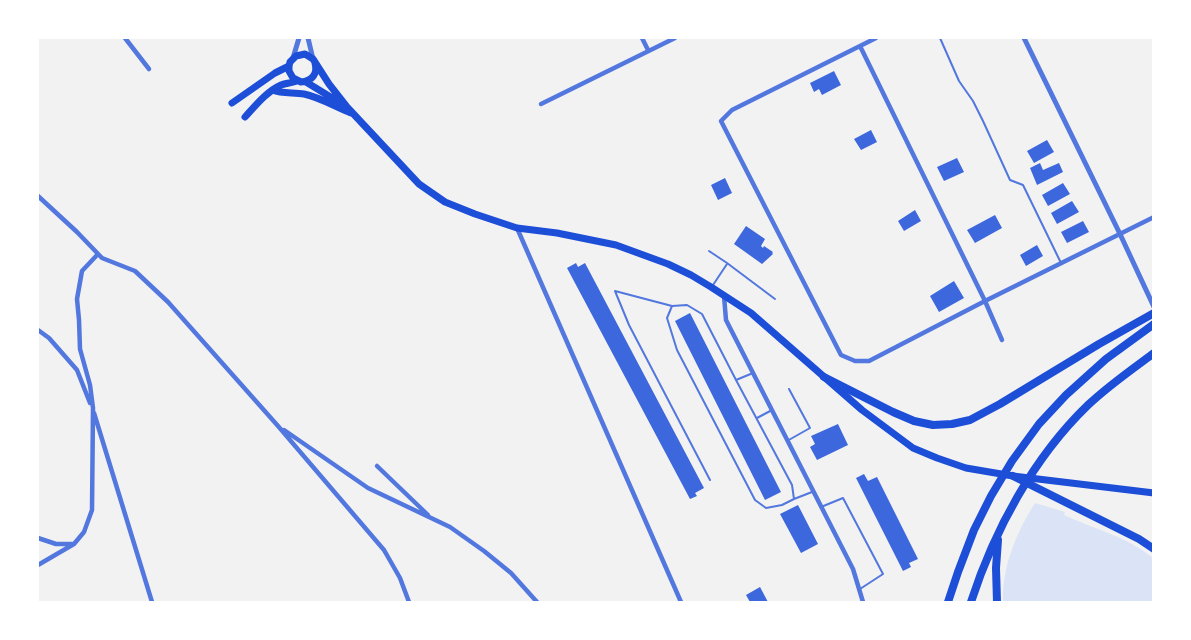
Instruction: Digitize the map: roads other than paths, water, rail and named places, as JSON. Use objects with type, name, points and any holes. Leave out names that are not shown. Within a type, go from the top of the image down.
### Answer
[{"type":"highway","points":[[824,377],[914,421],[933,425],[952,424],[970,420],[1000,404],[1154,313]]},
{"type":"highway","points":[[948,602],[974,530],[991,496],[1038,424],[1106,358],[1154,324]]},
{"type":"highway","points":[[971,602],[981,572],[999,532],[1026,482],[1065,429],[1088,404],[1154,353]]},
{"type":"highway","points":[[1013,476],[1139,539],[1154,549]]},
{"type":"highway","points":[[997,602],[996,568],[999,532]]},
{"type":"main road","points":[[232,103],[288,66],[293,58],[305,54],[314,61],[347,107],[419,184],[445,202],[517,228],[557,233],[616,245],[691,274],[724,294],[757,319],[862,410],[913,448],[966,468],[1154,494]]},
{"type":"main road","points":[[306,82],[314,76],[316,68],[314,61]]},
{"type":"main road","points":[[288,66],[290,75],[297,81]]},
{"type":"main road","points":[[246,117],[262,98],[273,90],[282,85],[297,81],[306,82],[347,107]]},
{"type":"main road","points":[[273,90],[316,97],[354,114]]},
{"type":"street","points":[[125,38],[149,69]]},
{"type":"street","points":[[293,58],[298,38]]},
{"type":"street","points":[[308,38],[314,61]]},
{"type":"street","points":[[642,38],[648,50]]},
{"type":"street","points":[[541,104],[674,38]]},
{"type":"street","points":[[876,38],[732,110],[721,121],[841,355],[855,361],[869,361],[1154,217]]},
{"type":"street","points":[[1024,38],[1154,307]]},
{"type":"street","points":[[860,46],[985,301],[1002,340]]},
{"type":"street","points":[[38,196],[102,258],[135,271],[168,302],[278,426],[384,550],[400,578],[409,602]]},
{"type":"street","points":[[517,228],[681,602]]},
{"type":"street","points":[[38,565],[74,544],[84,532],[92,510],[92,408],[90,385],[80,349],[77,299],[82,271],[98,254]]},
{"type":"street","points":[[724,294],[726,320],[853,569],[863,602]]},
{"type":"street","points":[[38,330],[49,338],[77,370],[92,408],[152,602]]},
{"type":"street","points":[[278,426],[368,488],[450,527],[511,573],[537,602]]},
{"type":"street","points":[[377,466],[431,517]]},
{"type":"street","points":[[38,538],[56,544],[74,544]]},
{"type":"lane","points":[[940,38],[959,82],[973,101],[1010,180],[1023,184],[1061,263]]},
{"type":"lane","points":[[709,251],[775,299]]},
{"type":"lane","points":[[711,287],[727,263]]},
{"type":"lane","points":[[710,480],[629,325],[615,291],[672,306],[687,305],[702,314],[792,485],[794,499]]},
{"type":"lane","points":[[672,306],[667,318],[677,350],[755,500],[766,508],[782,505],[813,491]]},
{"type":"lane","points":[[736,380],[753,372]]},
{"type":"lane","points":[[787,441],[810,428],[789,389]]},
{"type":"lane","points":[[756,418],[772,410]]},
{"type":"lane","points":[[821,507],[843,498],[883,574],[859,590]]}]
